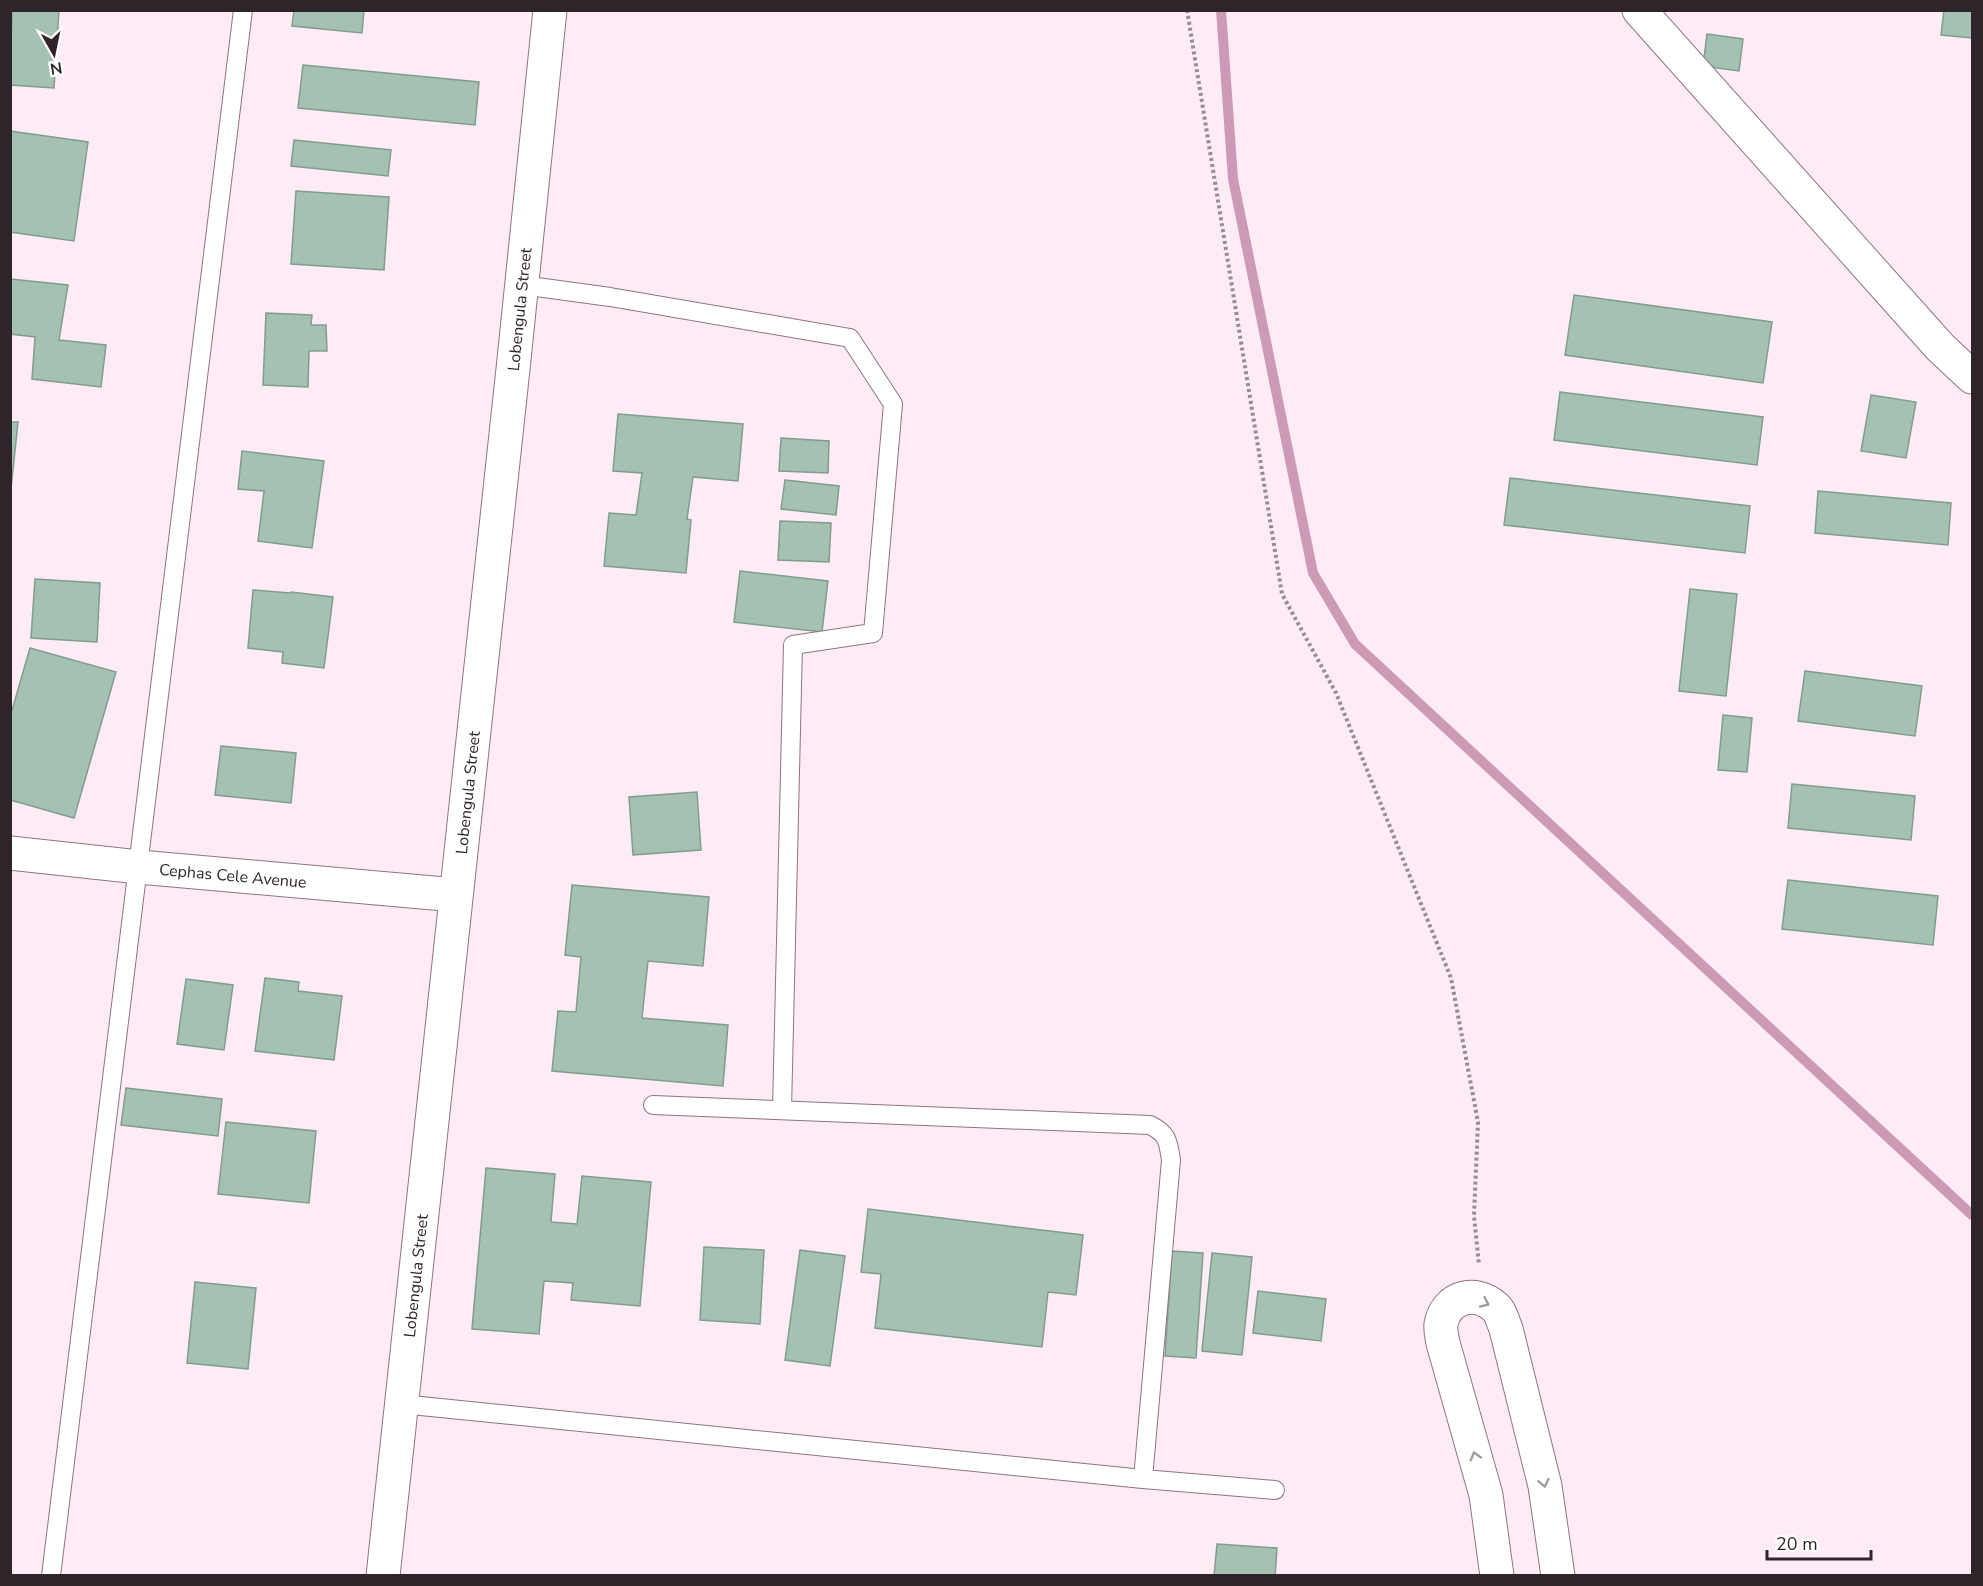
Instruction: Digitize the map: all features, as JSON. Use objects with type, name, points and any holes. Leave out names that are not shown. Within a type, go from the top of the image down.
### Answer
[{"type":"street","name":"Lobengula Street","points":[[383,1575],[550,10]]},
{"type":"street","points":[[1639,10],[1940,347],[1972,377]]},
{"type":"street","name":"Cephas Cele Avenue","points":[[10,853],[456,896]]},
{"type":"street","points":[[1497,1575],[1486,1495],[1440,1326],[1447,1308],[1464,1298],[1483,1299],[1497,1309],[1506,1329],[1545,1486],[1558,1575]]},
{"type":"lane","points":[[51,1575],[243,10]]},
{"type":"lane","points":[[522,285],[610,297],[849,338],[893,404],[873,633],[793,645],[782,1110]]},
{"type":"lane","points":[[653,1105],[1150,1125],[1162,1131],[1168,1142],[1171,1160],[1143,1479]]},
{"type":"lane","points":[[401,1404],[1143,1479],[1275,1490]]},
{"type":"path","points":[[1187,10],[1282,594],[1336,693],[1451,978],[1478,1122],[1473,1216],[1483,1299]]},
{"type":"building","points":[[12,10],[59,10],[54,88],[10,85]]},
{"type":"building","points":[[294,10],[364,10],[362,33],[292,26]]},
{"type":"building","points":[[1944,10],[1972,10],[1972,38],[1941,35]]},
{"type":"building","points":[[1707,34],[1743,39],[1739,71],[1703,66]]},
{"type":"building","points":[[303,65],[479,82],[475,125],[298,108]]},
{"type":"building","points":[[10,131],[88,142],[74,241],[10,232]]},
{"type":"building","points":[[294,140],[391,150],[388,176],[291,166]]},
{"type":"building","points":[[296,191],[389,197],[384,270],[291,264]]},
{"type":"building","points":[[10,279],[68,285],[59,340],[106,345],[101,387],[32,379],[35,337],[10,334]]},
{"type":"building","points":[[1574,295],[1772,322],[1763,383],[1565,355]]},
{"type":"building","points":[[266,313],[312,315],[311,325],[326,325],[327,351],[309,351],[308,387],[263,385]]},
{"type":"building","points":[[1560,392],[1763,417],[1757,465],[1554,440]]},
{"type":"building","points":[[1871,395],[1916,402],[1906,458],[1861,451]]},
{"type":"building","points":[[618,414],[743,424],[738,481],[693,477],[687,519],[691,520],[686,573],[604,566],[609,513],[636,515],[642,473],[613,471]]},
{"type":"building","points":[[10,422],[18,422],[11,489],[10,489]]},
{"type":"building","points":[[781,438],[829,441],[828,473],[779,471]]},
{"type":"building","points":[[242,451],[324,461],[312,548],[258,541],[264,491],[238,489]]},
{"type":"building","points":[[1510,478],[1750,506],[1745,553],[1504,525]]},
{"type":"building","points":[[785,480],[839,486],[836,515],[781,509]]},
{"type":"building","points":[[1818,491],[1951,503],[1948,545],[1815,533]]},
{"type":"building","points":[[780,521],[831,523],[829,562],[778,560]]},
{"type":"building","points":[[740,571],[828,581],[822,632],[734,622]]},
{"type":"building","points":[[35,579],[100,583],[97,642],[31,638]]},
{"type":"building","points":[[1690,589],[1737,594],[1726,696],[1679,691]]},
{"type":"building","points":[[253,590],[333,597],[324,668],[282,663],[283,652],[248,648]]},
{"type":"building","points":[[30,648],[116,672],[74,818],[10,800],[10,717]]},
{"type":"building","points":[[1805,671],[1922,686],[1915,736],[1798,721]]},
{"type":"building","points":[[1723,715],[1752,718],[1747,772],[1718,770]]},
{"type":"building","points":[[221,746],[296,753],[291,803],[215,795]]},
{"type":"building","points":[[1792,784],[1915,796],[1911,840],[1788,828]]},
{"type":"building","points":[[697,792],[701,850],[633,855],[629,797]]},
{"type":"building","points":[[1788,880],[1938,896],[1933,945],[1782,929]]},
{"type":"building","points":[[572,885],[709,897],[703,966],[648,961],[642,1018],[728,1025],[723,1086],[552,1071],[558,1011],[576,1012],[581,957],[565,955]]},
{"type":"building","points":[[265,978],[299,982],[298,991],[342,996],[334,1060],[255,1051]]},
{"type":"building","points":[[186,979],[233,985],[224,1050],[177,1044]]},
{"type":"building","points":[[126,1088],[222,1099],[218,1136],[121,1125]]},
{"type":"building","points":[[226,1122],[316,1131],[309,1203],[218,1194]]},
{"type":"building","points":[[486,1168],[555,1174],[551,1222],[577,1224],[582,1176],[651,1182],[640,1306],[571,1300],[573,1283],[544,1281],[539,1334],[472,1329]]},
{"type":"building","points":[[868,1209],[1083,1235],[1076,1295],[1048,1292],[1042,1347],[875,1328],[881,1274],[861,1272]]},
{"type":"building","points":[[704,1247],[764,1250],[760,1324],[700,1320]]},
{"type":"building","points":[[800,1250],[845,1256],[830,1366],[785,1360]]},
{"type":"building","points":[[1172,1251],[1203,1253],[1196,1358],[1165,1356]]},
{"type":"building","points":[[1212,1253],[1252,1257],[1242,1355],[1202,1351]]},
{"type":"building","points":[[195,1282],[256,1288],[248,1369],[187,1363]]},
{"type":"building","points":[[1258,1291],[1326,1299],[1321,1341],[1253,1333]]},
{"type":"building","points":[[1217,1544],[1277,1548],[1275,1576],[1214,1576]]},
{"type":"waterway","points":[[1221,10],[1233,179],[1313,573],[1355,644],[1972,1215]]}]
